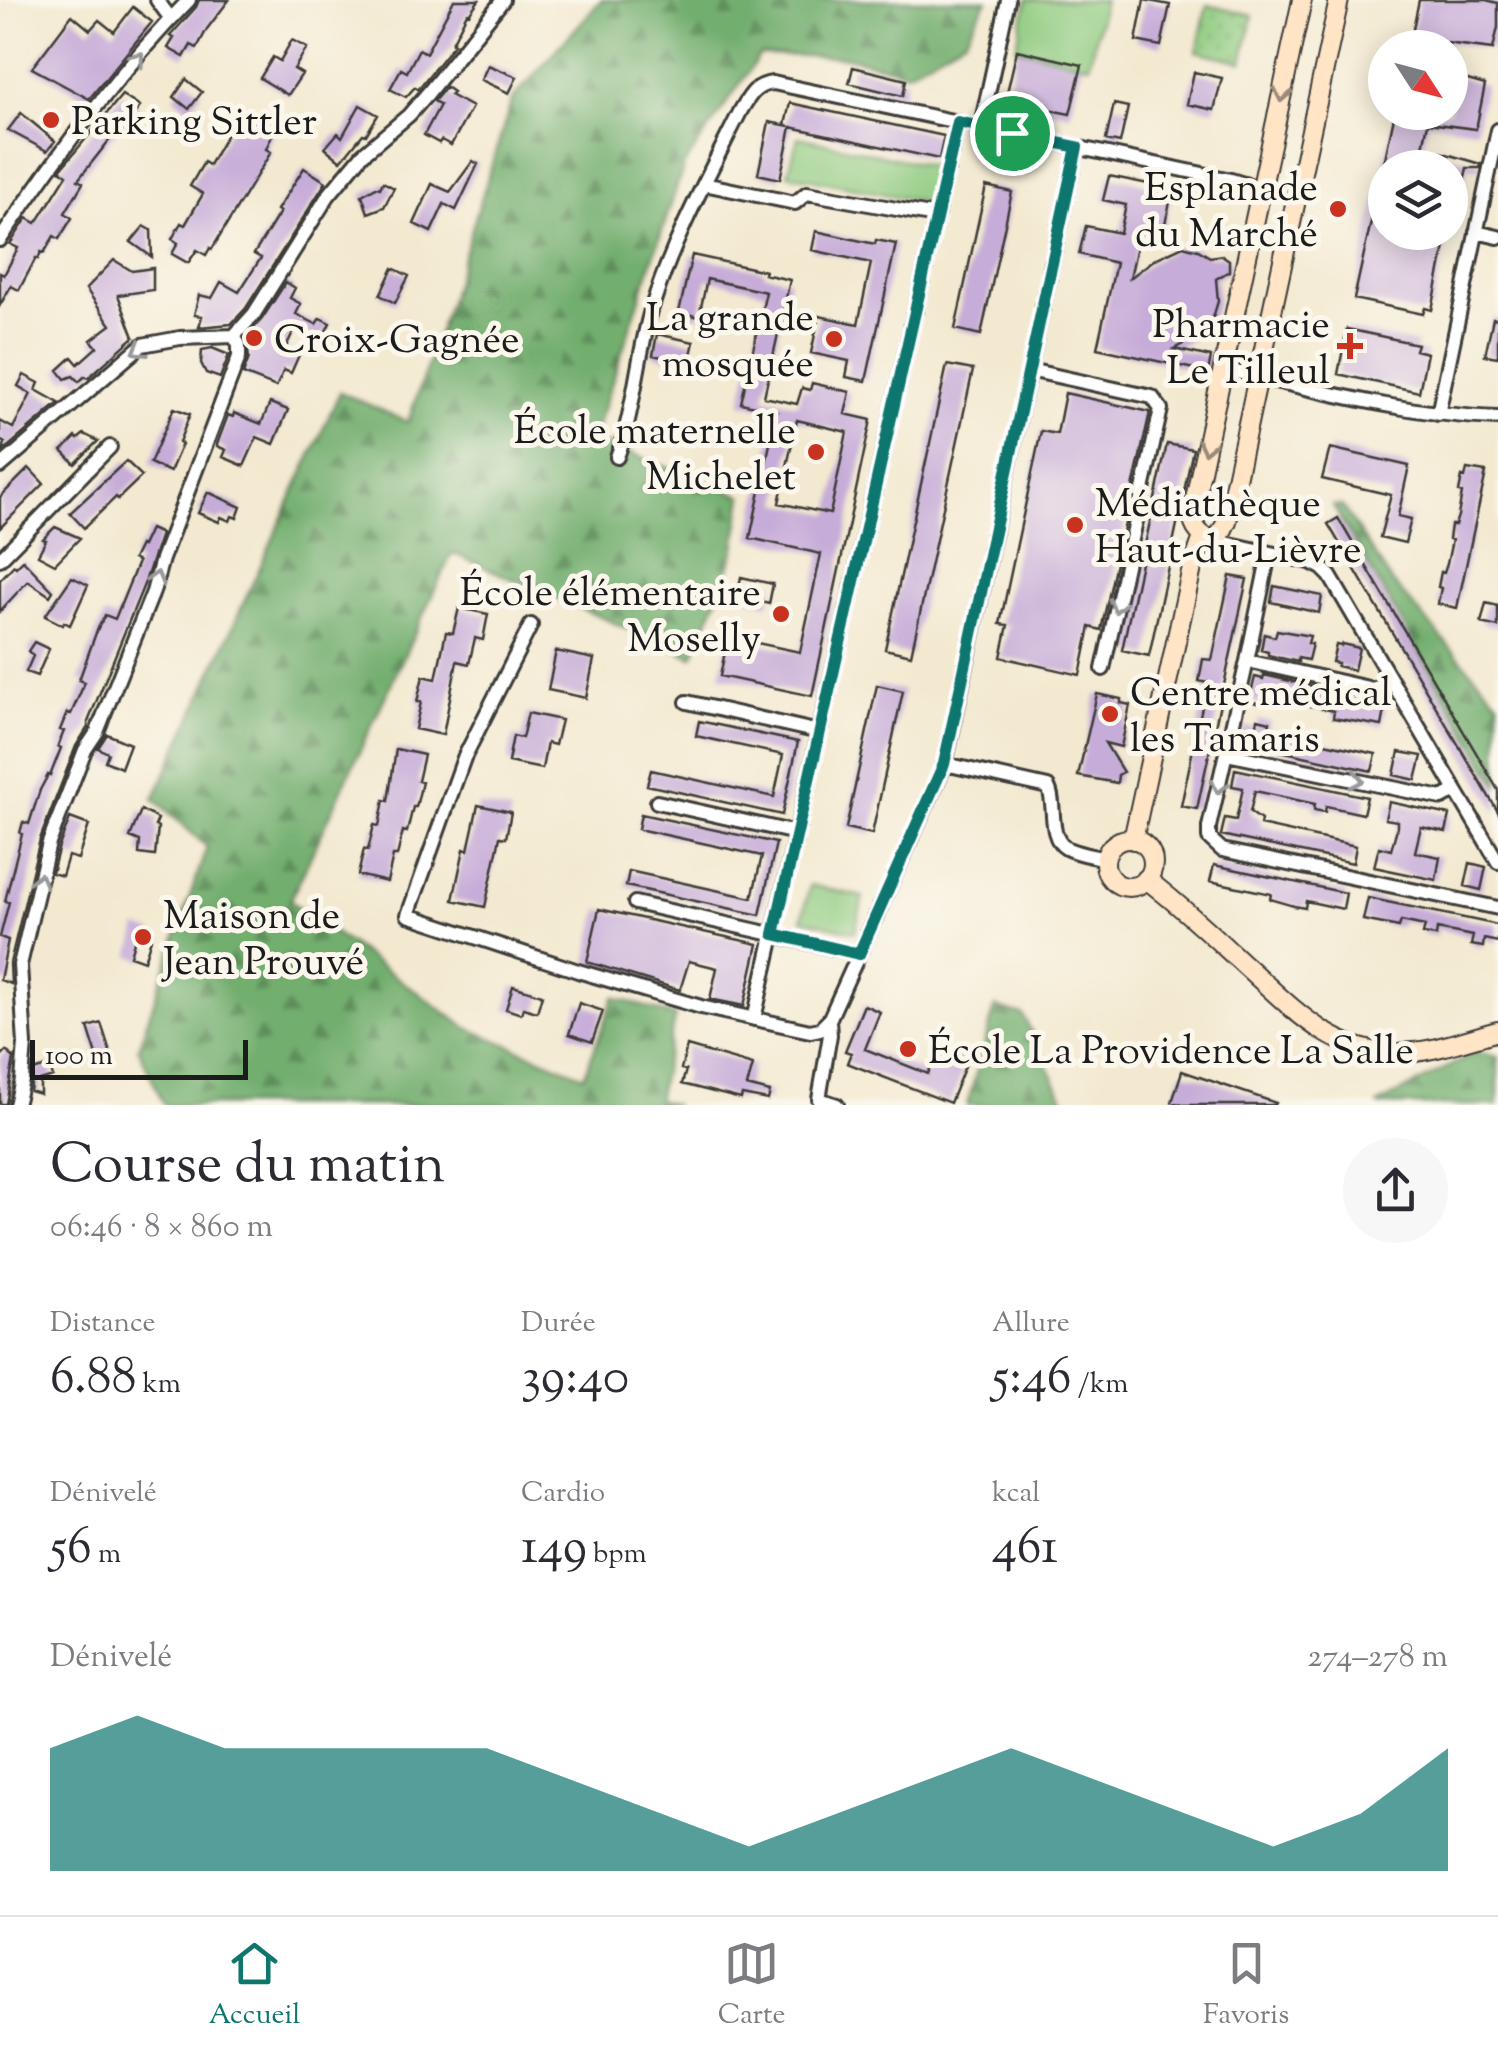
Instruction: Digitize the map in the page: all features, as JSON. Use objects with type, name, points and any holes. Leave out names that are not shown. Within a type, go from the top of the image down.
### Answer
[{"type":"street","points":[[157,0],[171,18]]},
{"type":"street","points":[[0,240],[78,132],[190,0]]},
{"type":"street","points":[[0,467],[142,345],[180,338],[234,336],[254,314],[328,196],[363,154],[428,94],[503,0]]},
{"type":"street","points":[[981,126],[1008,0]]},
{"type":"street","points":[[1302,0],[1192,524],[1210,539],[1310,562],[1330,576],[1498,862]]},
{"type":"street","points":[[1133,840],[1192,568],[1227,521],[1339,0]]},
{"type":"street","points":[[616,456],[643,340],[678,236],[746,100],[765,84],[773,82],[981,126],[1261,189]]},
{"type":"street","points":[[754,1018],[958,122]]},
{"type":"street","points":[[1438,414],[1498,130]]},
{"type":"street","points":[[531,625],[464,758],[408,915],[701,1007],[820,1030],[829,1020],[944,764],[1077,147]]},
{"type":"street","points":[[704,184],[795,203],[807,193],[936,216]]},
{"type":"street","points":[[1476,232],[1498,237]]},
{"type":"street","points":[[16,1105],[25,1044],[20,965],[49,843],[153,592],[239,357],[234,336]]},
{"type":"street","points":[[1223,369],[1390,406],[1498,418]]},
{"type":"street","points":[[1029,370],[1152,397],[1161,409],[1103,669]]},
{"type":"street","points":[[0,559],[110,448]]},
{"type":"street","points":[[1275,556],[1247,662],[1209,838],[1222,850],[1498,908]]},
{"type":"street","points":[[1247,662],[1373,690],[1391,682]]},
{"type":"street","points":[[688,702],[819,732]]},
{"type":"street","points":[[1227,754],[1442,798],[1456,791]]},
{"type":"street","points":[[944,764],[1048,787],[1059,842],[1066,848],[1105,859]]},
{"type":"street","points":[[658,802],[796,834]]},
{"type":"street","points":[[1133,840],[1146,846],[1152,859],[1150,873],[1134,886],[1121,886],[1106,872],[1105,859],[1115,844],[1133,840]]},
{"type":"street","points":[[1146,879],[1307,1022],[1348,1044],[1406,1053],[1498,1031]]},
{"type":"street","points":[[635,903],[859,954]]},
{"type":"street","points":[[829,1020],[819,1100],[837,1105]]},
{"type":"green space","points":[[601,0],[987,0],[966,38],[907,72],[846,57],[760,55],[684,165],[593,439],[743,496],[727,575],[693,657],[452,553],[290,901],[467,1028],[584,1076],[614,997],[675,1016],[657,1100],[675,1105],[164,1105],[138,1048],[207,847],[154,799],[340,392],[408,422],[512,100]]},
{"type":"green space","points":[[1027,0],[1104,0],[1089,65],[1016,48]]},
{"type":"green space","points":[[1207,5],[1253,16],[1242,62],[1197,51]]},
{"type":"green space","points":[[798,137],[936,167],[927,203],[788,174]]},
{"type":"green space","points":[[1333,506],[1342,506],[1392,582],[1498,701],[1498,785]]},
{"type":"green space","points":[[810,885],[863,897],[855,932],[802,919]]},
{"type":"green space","points":[[995,1007],[1023,1015],[1067,1105],[967,1105]]},
{"type":"green space","points":[[1476,1052],[1498,1057],[1498,1105],[1377,1105]]},
{"type":"building","points":[[199,0],[229,0],[197,48],[191,45],[184,57],[168,48],[174,38],[170,36]]},
{"type":"building","points":[[454,0],[479,0],[467,13],[454,44],[418,89],[415,87],[406,97],[390,89],[401,69],[407,72],[419,49],[426,53]]},
{"type":"building","points":[[1144,0],[1170,5],[1161,46],[1136,41]]},
{"type":"building","points":[[1419,0],[1498,3],[1493,49],[1468,46],[1468,30],[1413,30]]},
{"type":"building","points":[[133,7],[152,22],[89,99],[32,68],[72,15],[90,30],[99,20],[114,32]]},
{"type":"building","points":[[292,40],[307,48],[294,69],[302,74],[288,95],[260,78],[273,57],[280,61]]},
{"type":"building","points":[[1017,50],[1082,65],[1070,114],[1005,101]]},
{"type":"building","points":[[488,65],[517,77],[509,93],[481,80]]},
{"type":"building","points":[[853,67],[906,80],[903,96],[849,83]]},
{"type":"building","points":[[1194,72],[1222,78],[1214,110],[1187,104]]},
{"type":"building","points":[[186,79],[202,92],[189,109],[174,97]]},
{"type":"building","points":[[1468,80],[1485,85],[1476,129],[1468,128]]},
{"type":"building","points":[[446,87],[453,92],[450,95],[472,107],[451,145],[424,135],[440,105],[434,101]]},
{"type":"building","points":[[122,95],[140,107],[78,180],[83,183],[65,213],[72,218],[59,239],[54,236],[44,253],[36,258],[19,290],[11,286],[0,305],[0,273],[4,275],[18,248],[10,244],[27,218],[38,221],[67,175],[60,170]]},
{"type":"building","points":[[790,103],[944,136],[939,159],[791,127],[780,179],[758,174],[769,122],[789,126],[785,125]]},
{"type":"building","points":[[1114,104],[1128,107],[1120,143],[1106,140]]},
{"type":"building","points":[[360,105],[378,115],[366,135],[341,161],[325,148],[338,133],[342,137]]},
{"type":"building","points":[[251,111],[268,121],[265,126],[274,131],[266,149],[271,152],[212,249],[206,255],[197,250],[188,263],[172,254],[178,243],[172,239],[203,194],[190,186],[204,162],[209,165],[237,117],[245,122]]},
{"type":"building","points":[[21,113],[55,141],[47,151],[8,130]]},
{"type":"building","points":[[1391,130],[1427,130],[1423,147],[1433,150],[1387,150]]},
{"type":"building","points":[[1468,160],[1481,164],[1480,168],[1468,168]]},
{"type":"building","points":[[473,161],[478,164],[456,210],[444,204],[431,232],[414,224],[432,184],[450,192]]},
{"type":"building","points":[[304,168],[326,182],[246,308],[231,324],[199,327],[202,316],[194,315],[199,295],[212,298],[221,282],[239,292],[261,258],[254,254],[280,212],[277,210]]},
{"type":"building","points":[[1109,176],[1173,189],[1162,237],[1140,232],[1130,278],[1155,259],[1183,246],[1229,260],[1229,271],[1216,279],[1218,301],[1212,321],[1201,334],[1174,349],[1211,357],[1208,372],[1097,348],[1116,263],[1079,254],[1086,226],[1120,233],[1126,205],[1103,200]]},
{"type":"building","points":[[383,182],[394,188],[384,207],[368,213],[362,195],[380,188]]},
{"type":"building","points":[[986,186],[1012,192],[981,335],[955,329]]},
{"type":"building","points":[[144,226],[151,230],[152,257],[131,242]]},
{"type":"building","points":[[816,231],[875,244],[876,240],[896,244],[866,381],[846,377],[849,361],[811,353],[819,316],[858,324],[871,263],[812,250]]},
{"type":"building","points":[[1368,235],[1368,250],[1444,250],[1432,310],[1425,308],[1423,314],[1354,299]]},
{"type":"building","points":[[692,255],[790,280],[764,397],[797,404],[802,388],[810,390],[812,383],[850,392],[845,414],[871,420],[812,696],[720,676],[728,637],[800,652],[821,554],[750,538],[777,411],[741,403],[766,292],[707,279],[699,317],[679,312]],"holes":[[[797,420],[847,432],[830,514],[779,503]]]},
{"type":"building","points":[[114,260],[132,271],[153,268],[153,290],[118,295],[134,337],[88,378],[85,376],[79,382],[73,376],[65,379],[58,370],[72,357],[78,364],[97,347],[91,340],[111,325],[86,289]]},
{"type":"building","points":[[393,268],[409,276],[395,303],[380,295]]},
{"type":"building","points":[[286,282],[295,288],[290,298],[301,304],[296,314],[316,324],[320,318],[330,323],[321,341],[295,328],[285,349],[299,355],[291,373],[284,370],[276,387],[243,374],[249,358],[246,337]]},
{"type":"building","points":[[1493,318],[1498,319],[1498,357],[1485,355]]},
{"type":"building","points":[[1347,329],[1417,344],[1415,350],[1427,353],[1419,392],[1338,374]]},
{"type":"building","points":[[657,334],[694,342],[689,363],[653,355]]},
{"type":"building","points":[[212,348],[229,355],[220,378],[206,373],[201,363],[202,350]]},
{"type":"building","points":[[947,365],[973,370],[911,655],[885,649]]},
{"type":"building","points":[[24,375],[39,383],[36,390],[59,403],[2,452],[5,443],[0,440],[0,421],[13,428],[31,394],[18,386]]},
{"type":"building","points":[[1065,393],[1150,412],[1101,630],[1090,627],[1080,675],[1001,657],[1008,625],[1000,624],[1041,431],[1057,434]]},
{"type":"building","points":[[270,403],[288,410],[274,444],[257,437],[244,466],[223,457],[226,450],[217,444],[228,415],[233,417],[234,413],[261,424]]},
{"type":"building","points":[[174,408],[190,414],[170,472],[150,463]]},
{"type":"building","points":[[84,434],[98,441],[75,464],[62,451]]},
{"type":"building","points":[[1167,444],[1193,449],[1149,656],[1122,650]]},
{"type":"building","points":[[1330,448],[1409,466],[1398,516],[1411,519],[1405,543],[1380,537],[1391,495],[1322,479]]},
{"type":"building","points":[[126,461],[142,476],[84,528],[70,513]]},
{"type":"building","points":[[29,468],[44,484],[0,528],[0,497]]},
{"type":"building","points":[[1467,469],[1486,472],[1457,608],[1438,604],[1438,587],[1447,564],[1451,525],[1455,525],[1458,516],[1462,493],[1459,492]]},
{"type":"building","points":[[208,492],[241,507],[237,518],[232,516],[230,521],[221,517],[219,522],[198,513]]},
{"type":"building","points":[[1338,518],[1498,790],[1498,812],[1328,524]]},
{"type":"building","points":[[55,527],[80,538],[55,564],[38,555],[46,540],[43,539]]},
{"type":"building","points":[[150,529],[161,534],[145,582],[40,839],[10,963],[11,984],[0,980],[8,940],[0,937],[23,822],[29,824],[40,790],[61,748],[58,746],[64,731],[60,730],[85,682],[79,680],[97,630],[105,615],[115,619],[138,562],[133,559]]},
{"type":"building","points":[[23,560],[53,591],[50,596],[28,581],[0,611],[0,580]]},
{"type":"building","points":[[1230,576],[1247,579],[1197,809],[1181,806],[1207,683],[1199,681],[1203,659],[1212,660]]},
{"type":"building","points":[[72,577],[88,585],[70,625],[63,625],[45,616]]},
{"type":"building","points":[[741,577],[773,584],[769,604],[737,596]]},
{"type":"building","points":[[1274,586],[1322,596],[1319,613],[1271,602]]},
{"type":"building","points":[[1486,603],[1498,606],[1498,627],[1481,623]]},
{"type":"building","points":[[459,608],[488,614],[483,640],[475,638],[469,664],[457,661],[443,735],[415,729],[423,676],[436,679],[446,632],[453,633]]},
{"type":"building","points":[[1277,630],[1310,636],[1308,660],[1298,658],[1298,662],[1261,650],[1264,634],[1275,637]]},
{"type":"building","points":[[34,642],[49,649],[37,676],[26,672],[33,656],[28,651]]},
{"type":"building","points":[[1336,645],[1359,648],[1354,670],[1332,662]]},
{"type":"building","points":[[556,651],[594,659],[586,698],[548,690]]},
{"type":"building","points":[[1264,675],[1377,701],[1386,705],[1382,726],[1333,718],[1334,711],[1263,696],[1261,704],[1249,701],[1255,677],[1263,679]]},
{"type":"building","points":[[877,685],[903,691],[872,834],[846,828]]},
{"type":"building","points":[[1097,694],[1130,705],[1121,747],[1105,743],[1123,772],[1117,783],[1078,776]]},
{"type":"building","points":[[528,713],[561,720],[555,745],[547,743],[542,769],[508,762],[513,736],[522,738]]},
{"type":"building","points":[[1258,719],[1270,722],[1268,731],[1376,754],[1372,771],[1240,742],[1244,726],[1256,728]]},
{"type":"building","points":[[699,721],[798,742],[782,815],[647,785],[651,770],[774,797],[783,755],[696,736]]},
{"type":"building","points":[[107,734],[130,744],[121,768],[105,761],[108,753],[98,748]]},
{"type":"building","points":[[396,749],[424,755],[416,807],[407,832],[403,831],[397,856],[393,856],[387,882],[358,875],[364,849],[368,850],[374,825],[379,826],[384,800],[388,801]]},
{"type":"building","points":[[1399,752],[1422,756],[1416,780],[1394,775]]},
{"type":"building","points":[[1235,769],[1367,797],[1363,814],[1326,806],[1325,812],[1314,810],[1315,804],[1255,791],[1250,812],[1261,820],[1260,825],[1356,846],[1353,863],[1221,835],[1225,818],[1236,820],[1243,788],[1232,786]]},
{"type":"building","points":[[1389,802],[1450,815],[1446,832],[1421,827],[1415,852],[1440,857],[1436,880],[1374,867],[1379,847],[1391,850],[1397,828],[1397,821],[1385,819]]},
{"type":"building","points":[[478,805],[511,812],[506,838],[500,837],[485,907],[453,900]]},
{"type":"building","points":[[141,810],[158,819],[155,856],[139,854],[140,841],[130,837]]},
{"type":"building","points":[[641,814],[776,843],[760,915],[626,886],[629,871],[752,898],[762,856],[638,829]]},
{"type":"building","points":[[70,818],[89,825],[78,859],[68,856],[62,876],[52,873]]},
{"type":"building","points":[[1470,863],[1486,867],[1481,890],[1465,886]]},
{"type":"building","points":[[1214,865],[1346,893],[1343,909],[1306,901],[1305,908],[1294,906],[1270,899],[1271,894],[1210,881]]},
{"type":"building","points":[[1368,898],[1498,925],[1498,942],[1484,939],[1483,947],[1471,945],[1473,936],[1437,929],[1436,936],[1423,934],[1425,926],[1401,921],[1399,927],[1363,920]]},
{"type":"building","points":[[599,909],[758,944],[744,1006],[710,999],[717,968],[689,961],[680,990],[587,962]]},
{"type":"building","points":[[138,927],[153,932],[144,961],[130,956]]},
{"type":"building","points":[[513,986],[542,995],[537,1012],[523,1008],[521,1014],[506,1009]]},
{"type":"building","points":[[579,1003],[603,1011],[592,1042],[569,1034]]},
{"type":"building","points":[[864,1005],[880,1012],[865,1049],[928,1074],[938,1049],[967,1061],[950,1103],[847,1063],[851,1053],[845,1051]]},
{"type":"building","points":[[101,1023],[112,1058],[99,1062],[88,1027]]},
{"type":"building","points":[[687,1046],[753,1065],[747,1086],[770,1092],[768,1100],[742,1095],[741,1099],[682,1084]]},
{"type":"building","points":[[6,1051],[14,1058],[6,1104],[0,1104],[0,1057]]},
{"type":"building","points":[[50,1066],[53,1077],[40,1081],[40,1094],[30,1091],[33,1071]]},
{"type":"building","points":[[1182,1071],[1276,1103],[1172,1102]]},
{"type":"place","name":"Parking Sittler","points":[[51,120]]},
{"type":"place","name":"Esplanade du Marché","points":[[1338,209]]},
{"type":"place","name":"Croix-Gagnée","points":[[254,338]]},
{"type":"place","name":"La grande mosquée","points":[[834,339]]},
{"type":"place","name":"Pharmacie Le Tilleul","points":[[1350,346]]},
{"type":"place","name":"École maternelle Michelet","points":[[816,452]]},
{"type":"place","name":"Médiathèque Haut-du-Lièvre","points":[[1075,525]]},
{"type":"place","name":"École élémentaire Moselly","points":[[781,614]]},
{"type":"place","name":"Centre médical les Tamaris","points":[[1110,714]]},
{"type":"place","name":"Maison de Jean Prouvé","points":[[143,937]]},
{"type":"place","name":"École La Providence La Salle","points":[[908,1049]]},
{"type":"route","points":[[958,122],[1012,133],[1077,147],[942,773],[859,954],[774,934],[958,122]]}]
